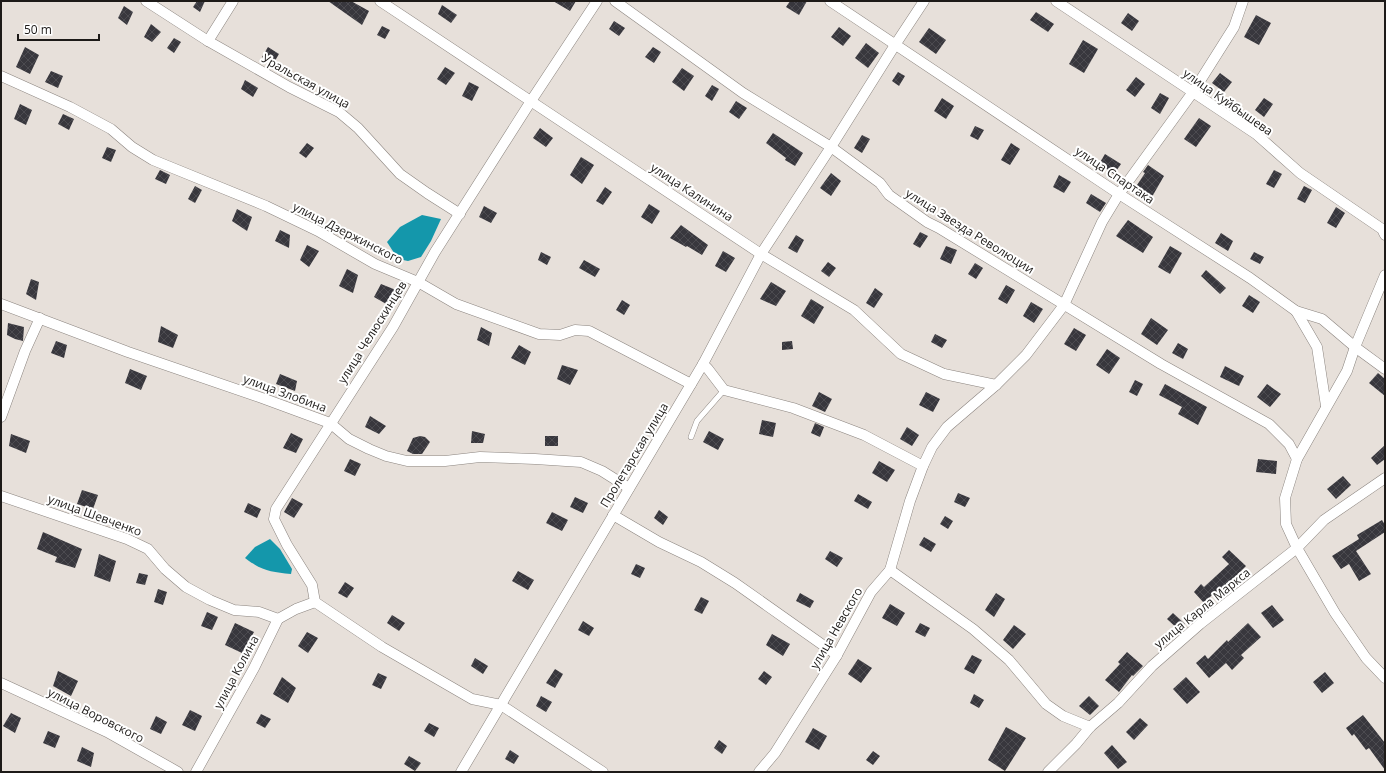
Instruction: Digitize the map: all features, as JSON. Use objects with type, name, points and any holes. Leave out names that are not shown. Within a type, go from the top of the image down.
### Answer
[{"type":"street","name":"Уральская улица","points":[[146,1],[208,41],[289,87],[339,112],[358,128],[400,174],[460,214]]},
{"type":"street","points":[[208,41],[233,1]]},
{"type":"street","name":"улица Калинина","points":[[380,1],[761,254],[854,310],[901,354],[944,374],[996,385]]},
{"type":"street","name":"улица Челюскинцев","points":[[315,602],[312,585],[274,519],[276,509],[393,326],[435,252],[531,101],[597,1]]},
{"type":"street","name":"улица Звезда Революции","points":[[615,1],[743,93],[831,147],[880,182],[889,195],[927,222],[1161,364],[1269,424],[1289,444],[1297,459]]},
{"type":"street","name":"улица Спартака","points":[[830,1],[1119,194],[1250,278],[1296,311],[1322,319],[1385,369]]},
{"type":"street","name":"Пролетарская улица","points":[[461,772],[691,384],[761,254],[924,1]]},
{"type":"street","name":"улица Куйбышева","points":[[1056,1],[1256,134],[1300,173],[1383,232]]},
{"type":"street","name":"улица Невского","points":[[759,772],[775,753],[837,655],[871,592],[890,570],[910,500],[923,466],[932,448],[947,427],[996,385],[1026,355],[1064,305],[1102,222],[1119,194],[1192,92],[1234,27],[1243,1]]},
{"type":"street","name":"улица Дзержинского","points":[[1,76],[111,129],[132,147],[153,160],[266,206],[318,231],[375,264],[418,282],[456,304],[539,334],[560,335],[575,330],[589,331],[691,384]]},
{"type":"street","points":[[1385,275],[1355,346],[1347,371],[1297,459],[1285,498],[1286,524],[1298,548],[1335,613],[1366,658],[1385,678]]},
{"type":"street","name":"улица Злобина","points":[[1,304],[128,352],[330,423],[349,439],[386,456],[407,461],[445,461],[480,458],[535,458],[580,462],[602,471],[629,488]]},
{"type":"street","points":[[1296,311],[1317,347],[1326,406]]},
{"type":"street","points":[[1,417],[25,351],[40,318]]},
{"type":"street","points":[[702,364],[708,369],[724,390],[793,408],[864,435],[923,466]]},
{"type":"street","name":"улица Карла Маркса","points":[[1048,772],[1076,744],[1090,727],[1118,703],[1152,666],[1200,624],[1298,548],[1324,520],[1385,478]]},
{"type":"street","name":"улица Шевченко","points":[[1,496],[57,514],[148,548],[165,569],[186,587],[210,600],[234,610],[259,612],[278,619]]},
{"type":"street","points":[[613,515],[659,542],[701,562],[735,583],[837,655]]},
{"type":"street","points":[[890,570],[973,629],[1009,660],[1046,704],[1063,716],[1090,727]]},
{"type":"street","points":[[278,619],[296,609],[315,602],[382,646],[472,699],[500,705],[604,772]]},
{"type":"street","name":"улица Колина","points":[[196,772],[254,668],[278,619]]},
{"type":"street","name":"улица Воровского","points":[[1,683],[106,732],[178,772]]},
{"type":"lane","points":[[691,436],[697,421],[724,390]]},
{"type":"water","points":[[422,215],[441,219],[431,241],[421,257],[408,261],[398,259],[387,242],[400,227]]},
{"type":"water","points":[[270,539],[280,549],[292,569],[291,574],[267,570],[257,566],[245,558],[255,547]]},
{"type":"building","points":[[197,1],[205,1],[200,12],[193,7]]},
{"type":"building","points":[[328,1],[351,1],[369,11],[362,25]]},
{"type":"building","points":[[553,1],[576,1],[570,11]]},
{"type":"building","points":[[790,1],[807,1],[799,15],[786,7]]},
{"type":"building","points":[[442,5],[457,15],[451,23],[438,14]]},
{"type":"building","points":[[124,6],[133,12],[127,25],[118,18]]},
{"type":"building","points":[[1036,12],[1054,24],[1048,32],[1030,20]]},
{"type":"building","points":[[1128,13],[1139,21],[1132,31],[1121,23]]},
{"type":"building","points":[[1256,15],[1271,23],[1259,45],[1244,37]]},
{"type":"building","points":[[614,21],[625,28],[619,36],[609,29]]},
{"type":"building","points":[[151,24],[161,32],[152,42],[144,37]]},
{"type":"building","points":[[382,26],[390,30],[385,39],[377,35]]},
{"type":"building","points":[[839,27],[851,36],[843,46],[831,37]]},
{"type":"building","points":[[929,28],[946,40],[936,54],[919,42]]},
{"type":"building","points":[[174,38],[181,42],[174,53],[167,48]]},
{"type":"building","points":[[1083,40],[1098,49],[1084,73],[1069,64]]},
{"type":"building","points":[[866,43],[879,53],[868,68],[855,58]]},
{"type":"building","points":[[25,47],[39,55],[30,74],[16,67]]},
{"type":"building","points":[[268,47],[279,54],[273,64],[262,57]]},
{"type":"building","points":[[653,47],[661,52],[654,63],[645,57]]},
{"type":"building","points":[[445,67],[455,73],[446,85],[437,79]]},
{"type":"building","points":[[682,68],[694,76],[684,91],[672,82]]},
{"type":"building","points":[[51,71],[63,76],[58,88],[45,82]]},
{"type":"building","points":[[898,72],[905,76],[899,86],[892,81]]},
{"type":"building","points":[[1220,73],[1232,82],[1224,92],[1212,83]]},
{"type":"building","points":[[1136,77],[1145,84],[1135,97],[1126,90]]},
{"type":"building","points":[[245,80],[258,88],[253,97],[241,89]]},
{"type":"building","points":[[469,82],[479,87],[472,101],[462,96]]},
{"type":"building","points":[[712,85],[719,89],[712,101],[705,96]]},
{"type":"building","points":[[1160,93],[1169,98],[1160,114],[1151,108]]},
{"type":"building","points":[[942,98],[954,106],[946,119],[934,111]]},
{"type":"building","points":[[1264,98],[1273,104],[1264,117],[1255,110]]},
{"type":"building","points":[[736,101],[747,108],[739,119],[729,112]]},
{"type":"building","points":[[20,104],[32,110],[26,125],[14,119]]},
{"type":"building","points":[[63,114],[74,119],[69,130],[58,124]]},
{"type":"building","points":[[1199,118],[1211,126],[1196,147],[1184,139]]},
{"type":"building","points":[[975,126],[984,130],[978,140],[970,136]]},
{"type":"building","points":[[540,128],[553,138],[546,147],[533,138]]},
{"type":"building","points":[[773,133],[803,153],[795,166],[785,160],[786,158],[766,143]]},
{"type":"building","points":[[862,135],[870,139],[862,153],[854,148]]},
{"type":"building","points":[[307,143],[314,148],[306,158],[299,153]]},
{"type":"building","points":[[1011,143],[1020,149],[1010,165],[1001,160]]},
{"type":"building","points":[[107,147],[116,150],[111,162],[102,158]]},
{"type":"building","points":[[1105,154],[1121,164],[1114,174],[1099,164]]},
{"type":"building","points":[[581,157],[594,165],[582,184],[570,175]]},
{"type":"building","points":[[1148,165],[1164,176],[1149,202],[1133,191],[1145,173],[1143,172]]},
{"type":"building","points":[[160,170],[170,175],[166,184],[155,179]]},
{"type":"building","points":[[1274,170],[1282,174],[1274,188],[1266,184]]},
{"type":"building","points":[[831,173],[841,181],[831,196],[820,188]]},
{"type":"building","points":[[1059,175],[1071,182],[1064,193],[1053,187]]},
{"type":"building","points":[[195,186],[202,190],[195,203],[188,199]]},
{"type":"building","points":[[1304,186],[1312,190],[1305,203],[1297,199]]},
{"type":"building","points":[[605,187],[612,192],[603,205],[596,201]]},
{"type":"building","points":[[1091,194],[1106,203],[1100,212],[1086,203]]},
{"type":"building","points":[[649,204],[660,211],[652,224],[641,217]]},
{"type":"building","points":[[484,206],[497,213],[491,223],[479,217]]},
{"type":"building","points":[[1336,207],[1345,213],[1336,228],[1327,223]]},
{"type":"building","points":[[237,209],[252,217],[247,231],[232,221]]},
{"type":"building","points":[[1128,220],[1153,237],[1143,253],[1116,236]]},
{"type":"building","points":[[681,225],[708,245],[702,255],[670,238]]},
{"type":"building","points":[[280,230],[290,235],[289,248],[275,241]]},
{"type":"building","points":[[920,232],[928,236],[920,248],[913,244]]},
{"type":"building","points":[[1221,233],[1233,241],[1228,251],[1215,243]]},
{"type":"building","points":[[796,235],[804,240],[797,253],[788,248]]},
{"type":"building","points":[[307,245],[319,251],[309,267],[300,260]]},
{"type":"building","points":[[946,246],[957,250],[951,264],[940,259]]},
{"type":"building","points":[[1170,246],[1182,253],[1170,274],[1158,267]]},
{"type":"building","points":[[723,251],[735,258],[726,272],[715,266]]},
{"type":"building","points":[[541,252],[551,257],[547,265],[538,260]]},
{"type":"building","points":[[1254,252],[1264,257],[1260,264],[1250,259]]},
{"type":"building","points":[[584,260],[600,269],[595,277],[579,268]]},
{"type":"building","points":[[828,262],[836,268],[829,277],[821,271]]},
{"type":"building","points":[[975,263],[983,268],[976,279],[968,274]]},
{"type":"building","points":[[347,269],[358,275],[353,293],[339,286]]},
{"type":"building","points":[[1206,270],[1226,288],[1220,294],[1201,276]]},
{"type":"building","points":[[31,279],[39,282],[36,300],[26,294]]},
{"type":"building","points":[[771,282],[786,291],[776,306],[760,299]]},
{"type":"building","points":[[381,284],[396,290],[388,305],[374,297]]},
{"type":"building","points":[[1006,285],[1015,290],[1007,304],[998,299]]},
{"type":"building","points":[[875,288],[883,294],[874,308],[866,303]]},
{"type":"building","points":[[1249,295],[1260,302],[1253,313],[1242,306]]},
{"type":"building","points":[[811,299],[824,307],[814,324],[801,316]]},
{"type":"building","points":[[622,300],[630,305],[624,315],[616,310]]},
{"type":"building","points":[[1031,302],[1043,309],[1034,323],[1023,316]]},
{"type":"building","points":[[1151,318],[1168,330],[1157,345],[1141,334]]},
{"type":"building","points":[[8,323],[24,327],[23,341],[7,335]]},
{"type":"building","points":[[161,326],[178,335],[173,348],[158,342]]},
{"type":"building","points":[[481,327],[492,333],[489,346],[477,340]]},
{"type":"building","points":[[1074,328],[1086,335],[1076,351],[1064,344]]},
{"type":"building","points":[[935,334],[947,340],[942,348],[931,342]]},
{"type":"building","points":[[56,341],[67,345],[64,358],[51,353]]},
{"type":"building","points":[[792,341],[793,349],[782,350],[782,342]]},
{"type":"building","points":[[1178,343],[1188,349],[1183,359],[1172,353]]},
{"type":"building","points":[[519,345],[531,352],[525,365],[511,358]]},
{"type":"building","points":[[1107,349],[1120,358],[1109,374],[1096,365]]},
{"type":"building","points":[[562,365],[578,370],[570,385],[557,379]]},
{"type":"building","points":[[1225,366],[1244,376],[1239,386],[1220,377]]},
{"type":"building","points":[[130,369],[147,376],[141,390],[125,383]]},
{"type":"building","points":[[1378,373],[1385,379],[1385,396],[1369,383]]},
{"type":"building","points":[[280,374],[297,381],[295,391],[276,384]]},
{"type":"building","points":[[1135,380],[1143,384],[1137,396],[1129,392]]},
{"type":"building","points":[[1165,384],[1207,407],[1198,425],[1178,414],[1182,407],[1159,395]]},
{"type":"building","points":[[1267,384],[1281,394],[1270,407],[1257,397]]},
{"type":"building","points":[[819,392],[832,399],[825,412],[812,406]]},
{"type":"building","points":[[926,392],[940,399],[933,412],[919,405]]},
{"type":"building","points":[[370,416],[386,426],[379,434],[365,427]]},
{"type":"building","points":[[762,420],[776,423],[773,437],[759,434]]},
{"type":"building","points":[[815,423],[824,427],[820,437],[811,433]]},
{"type":"building","points":[[907,427],[919,435],[912,446],[900,439]]},
{"type":"building","points":[[472,431],[485,434],[483,443],[471,443]]},
{"type":"building","points":[[709,431],[724,439],[718,450],[703,442]]},
{"type":"building","points":[[291,433],[303,439],[296,453],[283,448]]},
{"type":"building","points":[[11,434],[30,441],[26,453],[9,446]]},
{"type":"building","points":[[420,436],[425,437],[430,442],[422,454],[413,454],[407,451],[413,438]]},
{"type":"building","points":[[545,436],[558,436],[558,446],[545,446]]},
{"type":"building","points":[[1385,445],[1385,459],[1377,465],[1371,458]]},
{"type":"building","points":[[350,459],[361,464],[355,476],[344,471]]},
{"type":"building","points":[[1258,459],[1277,461],[1276,474],[1256,472]]},
{"type":"building","points":[[879,461],[895,470],[887,482],[872,473]]},
{"type":"building","points":[[1343,476],[1351,485],[1336,499],[1327,489]]},
{"type":"building","points":[[82,490],[98,495],[93,509],[77,504]]},
{"type":"building","points":[[958,493],[970,498],[965,507],[954,502]]},
{"type":"building","points":[[858,494],[872,502],[868,509],[854,501]]},
{"type":"building","points":[[575,497],[588,503],[583,513],[570,507]]},
{"type":"building","points":[[292,498],[303,504],[294,518],[284,512]]},
{"type":"building","points":[[248,503],[261,509],[257,518],[244,512]]},
{"type":"building","points":[[659,510],[668,517],[663,525],[654,518]]},
{"type":"building","points":[[552,512],[568,520],[562,531],[546,523]]},
{"type":"building","points":[[945,516],[953,521],[948,529],[940,524]]},
{"type":"building","points":[[1382,520],[1385,525],[1385,532],[1356,551],[1371,574],[1359,581],[1349,564],[1341,569],[1332,556],[1359,539],[1357,535]]},
{"type":"building","points":[[43,532],[82,549],[75,568],[55,562],[57,557],[37,549]]},
{"type":"building","points":[[924,537],[936,544],[931,552],[919,545]]},
{"type":"building","points":[[1229,550],[1246,566],[1226,586],[1218,593],[1216,591],[1204,603],[1194,592],[1201,584],[1204,587],[1229,564],[1222,557]]},
{"type":"building","points":[[830,551],[843,558],[837,567],[825,559]]},
{"type":"building","points":[[99,554],[116,561],[110,582],[94,576]]},
{"type":"building","points":[[636,564],[645,568],[640,578],[631,574]]},
{"type":"building","points":[[518,571],[534,580],[528,590],[512,581]]},
{"type":"building","points":[[139,573],[148,575],[145,585],[136,583]]},
{"type":"building","points":[[345,582],[354,588],[347,598],[338,593]]},
{"type":"building","points":[[158,589],[167,592],[163,605],[154,602]]},
{"type":"building","points":[[800,593],[814,601],[810,608],[796,601]]},
{"type":"building","points":[[996,593],[1005,599],[994,617],[985,610]]},
{"type":"building","points":[[701,597],[709,601],[702,614],[694,610]]},
{"type":"building","points":[[890,604],[905,613],[897,626],[882,618]]},
{"type":"building","points":[[1272,605],[1284,620],[1273,628],[1261,613]]},
{"type":"building","points":[[207,612],[218,617],[212,630],[201,626]]},
{"type":"building","points":[[1173,613],[1185,624],[1179,630],[1167,619]]},
{"type":"building","points":[[392,615],[405,623],[399,631],[387,623]]},
{"type":"building","points":[[583,621],[594,628],[589,636],[578,630]]},
{"type":"building","points":[[235,623],[254,632],[242,653],[225,645]]},
{"type":"building","points":[[920,623],[930,628],[925,637],[915,632]]},
{"type":"building","points":[[1248,623],[1261,637],[1241,655],[1244,658],[1232,670],[1226,663],[1209,678],[1196,663],[1205,655],[1208,659],[1227,640],[1228,642]]},
{"type":"building","points":[[1014,625],[1026,634],[1013,649],[1003,640]]},
{"type":"building","points":[[307,632],[318,638],[308,653],[298,646]]},
{"type":"building","points":[[1166,633],[1172,640],[1162,648],[1157,642]]},
{"type":"building","points":[[772,634],[790,644],[783,656],[766,645]]},
{"type":"building","points":[[1127,652],[1143,666],[1133,676],[1132,675],[1119,692],[1105,680],[1120,664],[1118,662]]},
{"type":"building","points":[[972,655],[982,660],[974,674],[964,669]]},
{"type":"building","points":[[475,658],[488,666],[483,674],[471,666]]},
{"type":"building","points":[[858,659],[872,668],[861,683],[848,674]]},
{"type":"building","points":[[555,669],[563,674],[555,688],[546,683]]},
{"type":"building","points":[[58,671],[78,681],[71,696],[53,686]]},
{"type":"building","points":[[764,671],[772,677],[766,685],[758,679]]},
{"type":"building","points":[[1325,672],[1334,683],[1322,693],[1313,682]]},
{"type":"building","points":[[378,673],[387,677],[381,689],[372,685]]},
{"type":"building","points":[[282,677],[296,688],[288,703],[273,694]]},
{"type":"building","points":[[1186,677],[1200,692],[1187,704],[1173,689]]},
{"type":"building","points":[[974,694],[984,700],[979,708],[970,703]]},
{"type":"building","points":[[541,696],[552,702],[546,712],[536,706]]},
{"type":"building","points":[[1089,696],[1099,706],[1090,715],[1079,706]]},
{"type":"building","points":[[190,710],[202,716],[195,731],[182,725]]},
{"type":"building","points":[[11,713],[21,718],[15,733],[3,726]]},
{"type":"building","points":[[261,714],[271,719],[265,728],[256,723]]},
{"type":"building","points":[[1363,715],[1385,743],[1385,770],[1369,748],[1366,750],[1354,734],[1352,736],[1346,728]]},
{"type":"building","points":[[156,716],[167,722],[161,734],[150,729]]},
{"type":"building","points":[[1140,718],[1148,725],[1134,740],[1126,732]]},
{"type":"building","points":[[429,723],[439,728],[434,737],[424,731]]},
{"type":"building","points":[[1006,727],[1026,738],[1005,771],[988,760]]},
{"type":"building","points":[[813,728],[827,736],[819,750],[805,742]]},
{"type":"building","points":[[48,731],[60,736],[55,748],[43,743]]},
{"type":"building","points":[[719,740],[727,746],[722,754],[714,748]]},
{"type":"building","points":[[1112,745],[1127,762],[1118,769],[1104,753]]},
{"type":"building","points":[[82,747],[94,753],[91,767],[77,761]]},
{"type":"building","points":[[510,750],[519,756],[514,764],[505,759]]},
{"type":"building","points":[[873,751],[880,756],[873,765],[866,760]]},
{"type":"building","points":[[409,756],[421,763],[415,771],[404,764]]}]
